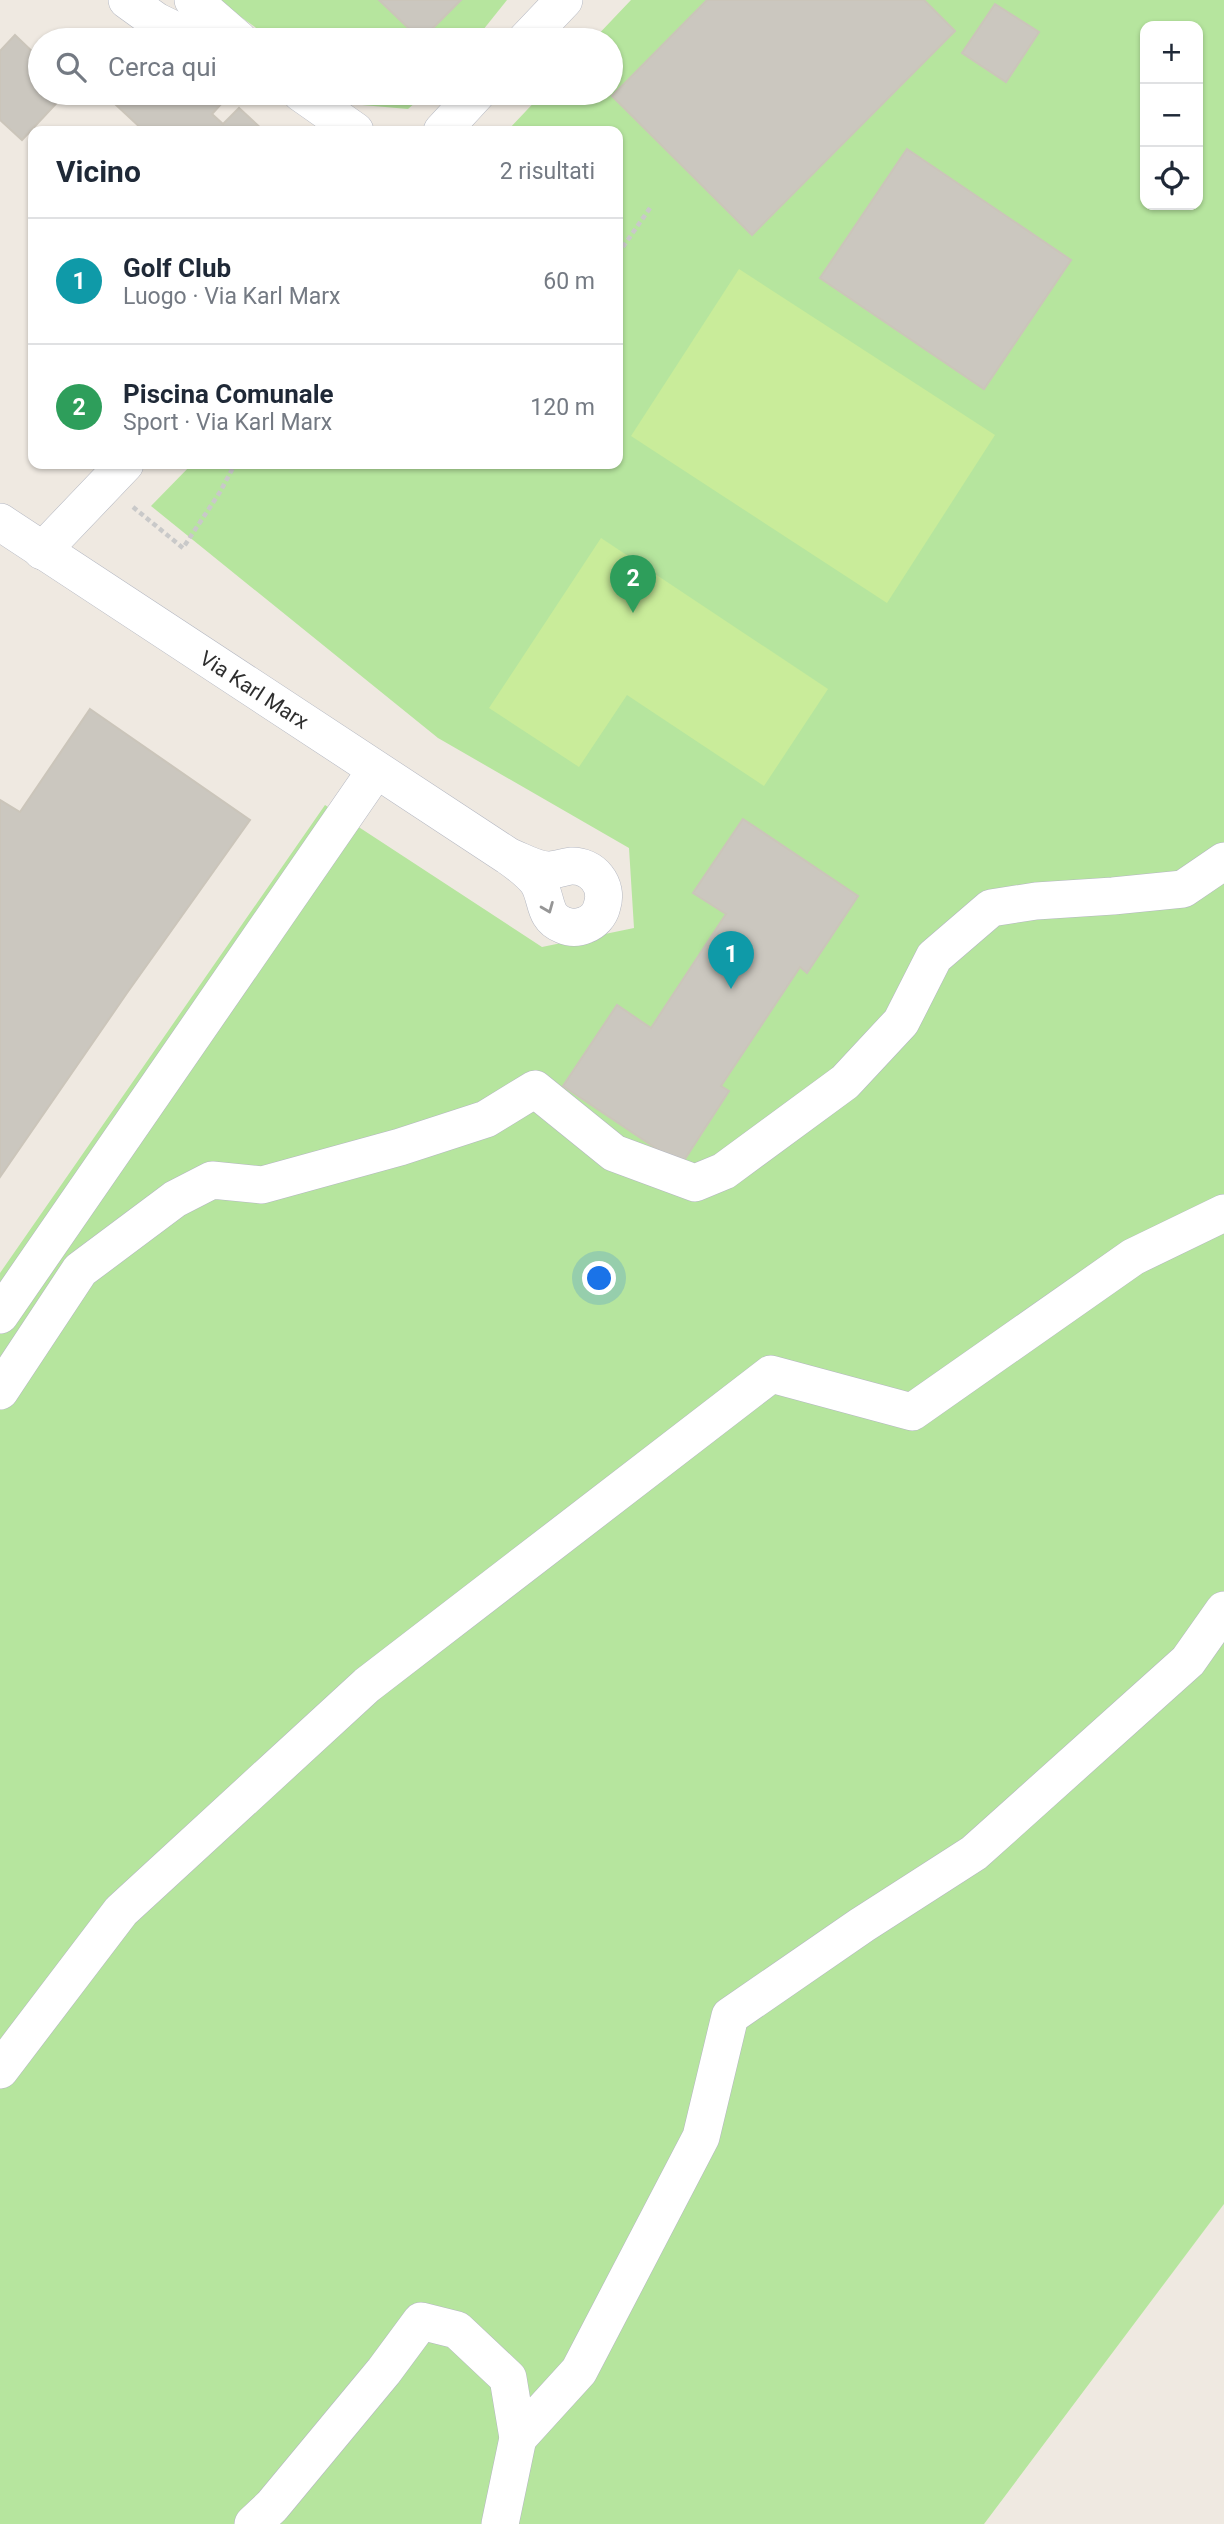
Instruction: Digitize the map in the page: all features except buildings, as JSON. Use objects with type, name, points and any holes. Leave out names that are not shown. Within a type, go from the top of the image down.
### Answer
[{"type":"street","points":[[127,0],[170,28]]},
{"type":"street","points":[[192,0],[225,28]]},
{"type":"street","points":[[537,28],[564,0]]},
{"type":"street","points":[[317,105],[348,126]]},
{"type":"street","points":[[447,126],[466,105]]},
{"type":"street","points":[[42,551],[116,474]]},
{"type":"street","name":"Via Karl Marx","points":[[0,522],[508,856]]},
{"type":"street","points":[[0,1315],[376,770]]},
{"type":"street","points":[[0,1391],[80,1270],[174,1199],[212,1180],[261,1185],[400,1147],[486,1119],[536,1089],[614,1153],[695,1183],[724,1171],[845,1082],[901,1022],[934,957],[991,908],[1037,901],[1183,889],[1224,861]]},
{"type":"street","points":[[0,2070],[121,1911],[367,1685],[771,1374],[912,1412],[1133,1257],[1224,1213]]},
{"type":"street","points":[[518,2438],[579,2371],[701,2137],[730,2016],[862,1925],[974,1853],[1188,1661],[1224,1610]]},
{"type":"street","points":[[253,2524],[272,2506],[421,2321],[457,2330],[508,2378],[518,2438],[500,2524]]},
{"type":"path","points":[[623,247],[650,208]]},
{"type":"path","points":[[116,474],[183,548],[232,469]]},
{"type":"green space","points":[[217,0],[507,0],[485,28],[256,28]]},
{"type":"green space","points":[[631,0],[1224,0],[1224,2204],[984,2524],[0,2524],[0,1273],[325,805],[542,947],[634,928],[629,848],[438,738],[151,506],[187,469],[623,469],[623,126],[512,126],[532,105],[623,105],[623,28],[604,28]]},
{"type":"green space","points":[[362,105],[412,105],[408,109]]},
{"type":"green space","points":[[739,269],[995,435],[887,603],[631,436]]},
{"type":"green space","points":[[601,538],[828,689],[764,786],[627,695],[579,767],[489,708]]},
{"type":"place","name":"Piscina Comunale","points":[[633,613]]},
{"type":"place","name":"Golf Club","points":[[731,989]]}]
